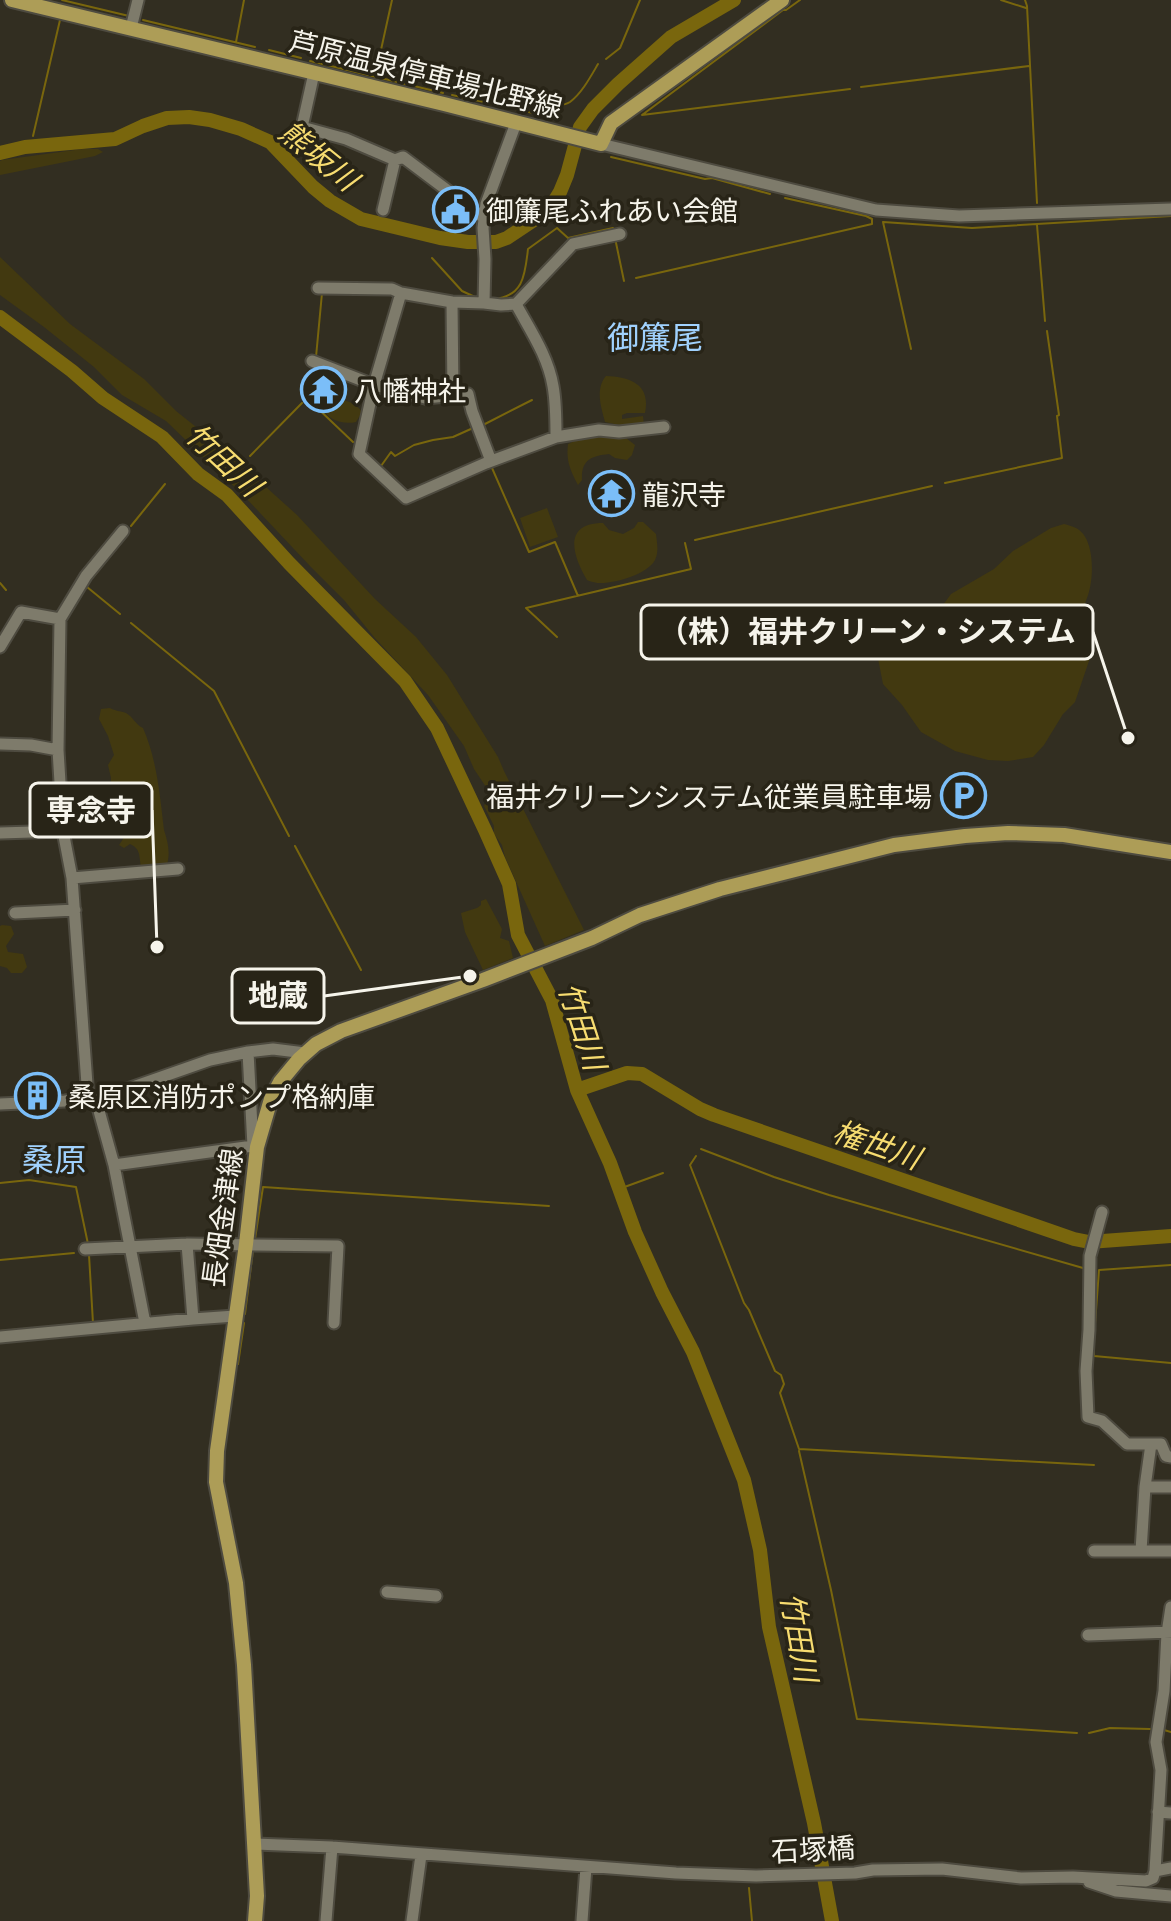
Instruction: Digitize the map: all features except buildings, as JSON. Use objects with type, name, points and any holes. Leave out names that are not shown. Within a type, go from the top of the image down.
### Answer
[{"type":"main road","name":"芦原温泉停車場北野線","points":[[12,0],[601,144]]},
{"type":"main road","points":[[601,144],[611,123],[782,0]]},
{"type":"main road","name":"長畑金津線","points":[[255,1921],[255,1844],[244,1665],[236,1583],[216,1482],[217,1451],[246,1244],[255,1146],[280,1082],[305,1053],[341,1031],[592,938],[640,915],[720,889],[894,845],[1008,833],[1064,835],[1171,852]]},
{"type":"street","points":[[131,28],[138,0]]},
{"type":"street","points":[[314,73],[302,127],[346,139],[395,160],[403,157],[484,218]]},
{"type":"street","points":[[484,303],[486,204],[516,123]]},
{"type":"street","points":[[601,144],[876,210],[959,216],[1171,209]]},
{"type":"street","points":[[383,210],[395,160]]},
{"type":"street","points":[[318,288],[380,288],[452,302],[516,304],[573,244],[620,234]]},
{"type":"street","points":[[401,293],[374,385],[359,454],[406,498],[556,437],[599,430],[619,432],[664,427]]},
{"type":"street","points":[[452,302],[453,395]]},
{"type":"street","points":[[516,304],[548,366],[553,386],[556,437]]},
{"type":"street","points":[[312,361],[374,385],[425,398],[468,394],[491,461]]},
{"type":"street","points":[[123,531],[86,576],[60,619],[58,750],[63,831],[72,878],[92,1099],[114,1165],[145,1323]]},
{"type":"street","points":[[0,647],[21,612],[60,619]]},
{"type":"street","points":[[0,744],[58,750]]},
{"type":"street","points":[[0,833],[63,831]]},
{"type":"street","points":[[72,878],[178,869]]},
{"type":"street","points":[[15,913],[75,910]]},
{"type":"street","points":[[0,1104],[92,1099],[210,1060],[248,1052],[273,1049],[305,1053]]},
{"type":"street","points":[[114,1165],[255,1146],[248,1052]]},
{"type":"street","points":[[1102,1212],[1090,1256],[1086,1371],[1088,1417],[1102,1421],[1127,1444],[1161,1444],[1166,1456],[1171,1457]]},
{"type":"street","points":[[187,1244],[193,1319]]},
{"type":"street","points":[[85,1249],[187,1244],[338,1246],[334,1323]]},
{"type":"street","points":[[0,1337],[235,1316]]},
{"type":"street","points":[[1141,1551],[1151,1444]]},
{"type":"street","points":[[1145,1487],[1171,1487]]},
{"type":"street","points":[[1094,1551],[1171,1551]]},
{"type":"street","points":[[387,1592],[436,1596]]},
{"type":"street","points":[[1152,1895],[1165,1813],[1156,1742],[1171,1607]]},
{"type":"street","points":[[1088,1635],[1169,1632]]},
{"type":"street","name":"石塚橋","points":[[255,1844],[676,1873],[756,1876],[942,1869],[1021,1878],[1073,1877]]},
{"type":"street","points":[[326,1921],[332,1847]]},
{"type":"street","points":[[412,1921],[421,1855]]},
{"type":"street","points":[[582,1921],[586,1867]]},
{"type":"street","points":[[1073,1877],[1146,1881],[1154,1874],[1171,1868]]},
{"type":"street","points":[[1073,1877],[1116,1891],[1171,1896]]},
{"type":"shaded area","points":[[82,149],[103,152],[0,175],[2,160]]},
{"type":"shaded area","points":[[0,257],[70,324],[144,379],[176,411],[297,515],[375,599],[416,637],[447,675],[498,757],[584,930],[545,946],[502,845],[494,834],[494,826],[484,806],[490,793],[464,746],[428,695],[344,600],[244,496],[166,421],[122,395],[94,367],[0,295]]},
{"type":"shaded area","points":[[606,376],[630,380],[642,389],[645,413],[627,413],[622,415],[622,419],[643,416],[644,426],[625,429],[624,426],[605,422],[600,392]]},
{"type":"shaded area","points":[[334,398],[350,402],[362,412],[356,422],[341,422],[327,415],[322,406],[325,400]]},
{"type":"shaded area","points":[[615,435],[635,445],[632,455],[627,460],[609,454],[588,460],[578,485],[569,465],[568,444],[581,438]]},
{"type":"shaded area","points":[[547,508],[558,537],[530,547],[520,518]]},
{"type":"shaded area","points":[[638,522],[643,522],[656,534],[657,554],[651,565],[621,580],[599,583],[587,580],[575,551],[576,534],[590,524],[603,523],[609,530],[623,534]]},
{"type":"shaded area","points":[[1064,524],[1083,533],[1092,560],[1089,591],[1071,626],[1079,642],[1090,646],[1089,661],[1075,702],[1033,757],[988,760],[955,751],[921,732],[883,684],[873,633],[888,616],[902,608],[940,609],[951,594],[994,569],[1013,551],[1051,528]]},
{"type":"shaded area","points":[[110,708],[126,713],[143,728],[148,740],[168,844],[166,867],[141,867],[136,848],[130,844],[124,848],[119,845],[125,836],[100,819],[100,813],[109,808],[111,778],[108,765],[114,755],[99,719],[101,709]]},
{"type":"shaded area","points":[[486,899],[502,929],[500,938],[509,941],[513,958],[483,970],[465,932],[461,913],[477,908]]},
{"type":"shaded area","points":[[2,925],[11,926],[14,934],[6,946],[8,952],[23,954],[27,967],[22,973],[11,973],[0,966]]},
{"type":"waterway","points":[[62,0],[129,16]]},
{"type":"waterway","points":[[236,42],[244,0]]},
{"type":"waterway","points":[[375,77],[392,0]]},
{"type":"waterway","points":[[606,59],[620,48],[640,0]]},
{"type":"waterway","name":"熊坂川","points":[[0,153],[25,147],[115,139],[167,118],[210,120],[270,142],[313,187],[361,219],[440,238],[496,242],[549,210],[567,175],[580,127],[593,109],[671,37],[734,0]]},
{"type":"waterway","points":[[800,0],[642,115],[850,89]]},
{"type":"waterway","points":[[1001,0],[1026,8]]},
{"type":"waterway","points":[[1025,0],[1037,203]]},
{"type":"waterway","points":[[33,136],[60,20]]},
{"type":"waterway","points":[[143,20],[255,47]]},
{"type":"waterway","points":[[269,50],[301,58]]},
{"type":"waterway","points":[[310,61],[443,93]]},
{"type":"waterway","points":[[452,95],[547,116],[551,104],[565,104],[574,98],[598,64]]},
{"type":"waterway","points":[[861,87],[1029,66]]},
{"type":"waterway","points":[[611,157],[705,179],[712,178],[770,194]]},
{"type":"waterway","points":[[636,278],[872,224],[872,219],[866,216],[785,198]]},
{"type":"waterway","points":[[911,349],[883,222],[972,228],[1171,216]]},
{"type":"waterway","points":[[1037,225],[1045,321]]},
{"type":"waterway","points":[[493,299],[517,289],[524,275],[528,249],[557,228],[568,238],[613,228],[613,232]]},
{"type":"waterway","points":[[615,238],[624,281]]},
{"type":"waterway","points":[[432,258],[462,291],[475,297]]},
{"type":"waterway","points":[[316,357],[322,293]]},
{"type":"waterway","name":"竹田川","points":[[0,317],[103,398],[162,437],[198,474],[227,495],[405,681],[437,728],[509,884],[518,935],[552,1000],[577,1090],[610,1163],[635,1232],[693,1352],[744,1480],[760,1550],[769,1627],[814,1823],[832,1921]]},
{"type":"waterway","points":[[945,483],[1062,458],[1047,331]]},
{"type":"waterway","points":[[315,369],[311,402],[353,442]]},
{"type":"waterway","points":[[483,425],[532,400]]},
{"type":"waterway","points":[[250,456],[302,403]]},
{"type":"waterway","points":[[376,462],[381,466],[391,452],[395,456],[414,445],[453,437],[473,428]]},
{"type":"waterway","points":[[492,468],[529,552],[555,542],[578,596]]},
{"type":"waterway","points":[[131,526],[165,484]]},
{"type":"waterway","points":[[695,540],[932,486]]},
{"type":"waterway","points":[[557,637],[526,608],[691,569],[685,543]]},
{"type":"waterway","points":[[94,576],[115,549]]},
{"type":"waterway","points":[[0,583],[6,590]]},
{"type":"waterway","points":[[87,587],[120,614]]},
{"type":"waterway","points":[[131,623],[214,691],[289,836]]},
{"type":"waterway","points":[[295,846],[361,970]]},
{"type":"waterway","name":"権世川","points":[[577,1090],[627,1073],[642,1074],[714,1115],[1074,1239],[1089,1242],[1171,1236]]},
{"type":"waterway","points":[[701,1149],[829,1195],[1083,1268]]},
{"type":"waterway","points":[[696,1156],[690,1165],[744,1303],[775,1371],[781,1375],[784,1384],[780,1393],[799,1449],[1094,1465]]},
{"type":"waterway","points":[[619,1189],[663,1173]]},
{"type":"waterway","points":[[0,1183],[29,1180],[76,1187],[88,1244]]},
{"type":"waterway","points":[[255,1239],[263,1187],[549,1206]]},
{"type":"waterway","points":[[245,1314],[253,1250]]},
{"type":"waterway","points":[[0,1260],[74,1253]]},
{"type":"waterway","points":[[89,1255],[93,1323]]},
{"type":"waterway","points":[[1095,1324],[1099,1270],[1171,1265]]},
{"type":"waterway","points":[[238,1364],[244,1323]]},
{"type":"waterway","points":[[0,1331],[67,1325]]},
{"type":"waterway","points":[[1094,1338],[1094,1356],[1171,1363]]},
{"type":"waterway","points":[[799,1451],[857,1719],[1077,1733]]},
{"type":"waterway","points":[[1089,1733],[1110,1728],[1150,1729]]},
{"type":"waterway","points":[[1164,1730],[1171,1732]]},
{"type":"waterway","points":[[749,1888],[752,1921]]},
{"type":"place","name":"御簾尾ふれあい会館","points":[[455,210]]},
{"type":"place","name":"八幡神社","points":[[323,390]]},
{"type":"place","name":"龍沢寺","points":[[611,494]]},
{"type":"place","name":"（株）福井クリーン・システム","points":[[1128,738]]},
{"type":"place","name":"福井クリーンシステム従業員駐車場","points":[[963,796]]},
{"type":"place","name":"専念寺","points":[[157,947]]},
{"type":"place","name":"地蔵","points":[[470,976]]},
{"type":"place","name":"桑原区消防ポンプ格納庫","points":[[37,1096]]},
{"type":"district","name":"御簾尾","points":[[655,337]]},
{"type":"district","name":"桑原","points":[[54,1159]]}]
